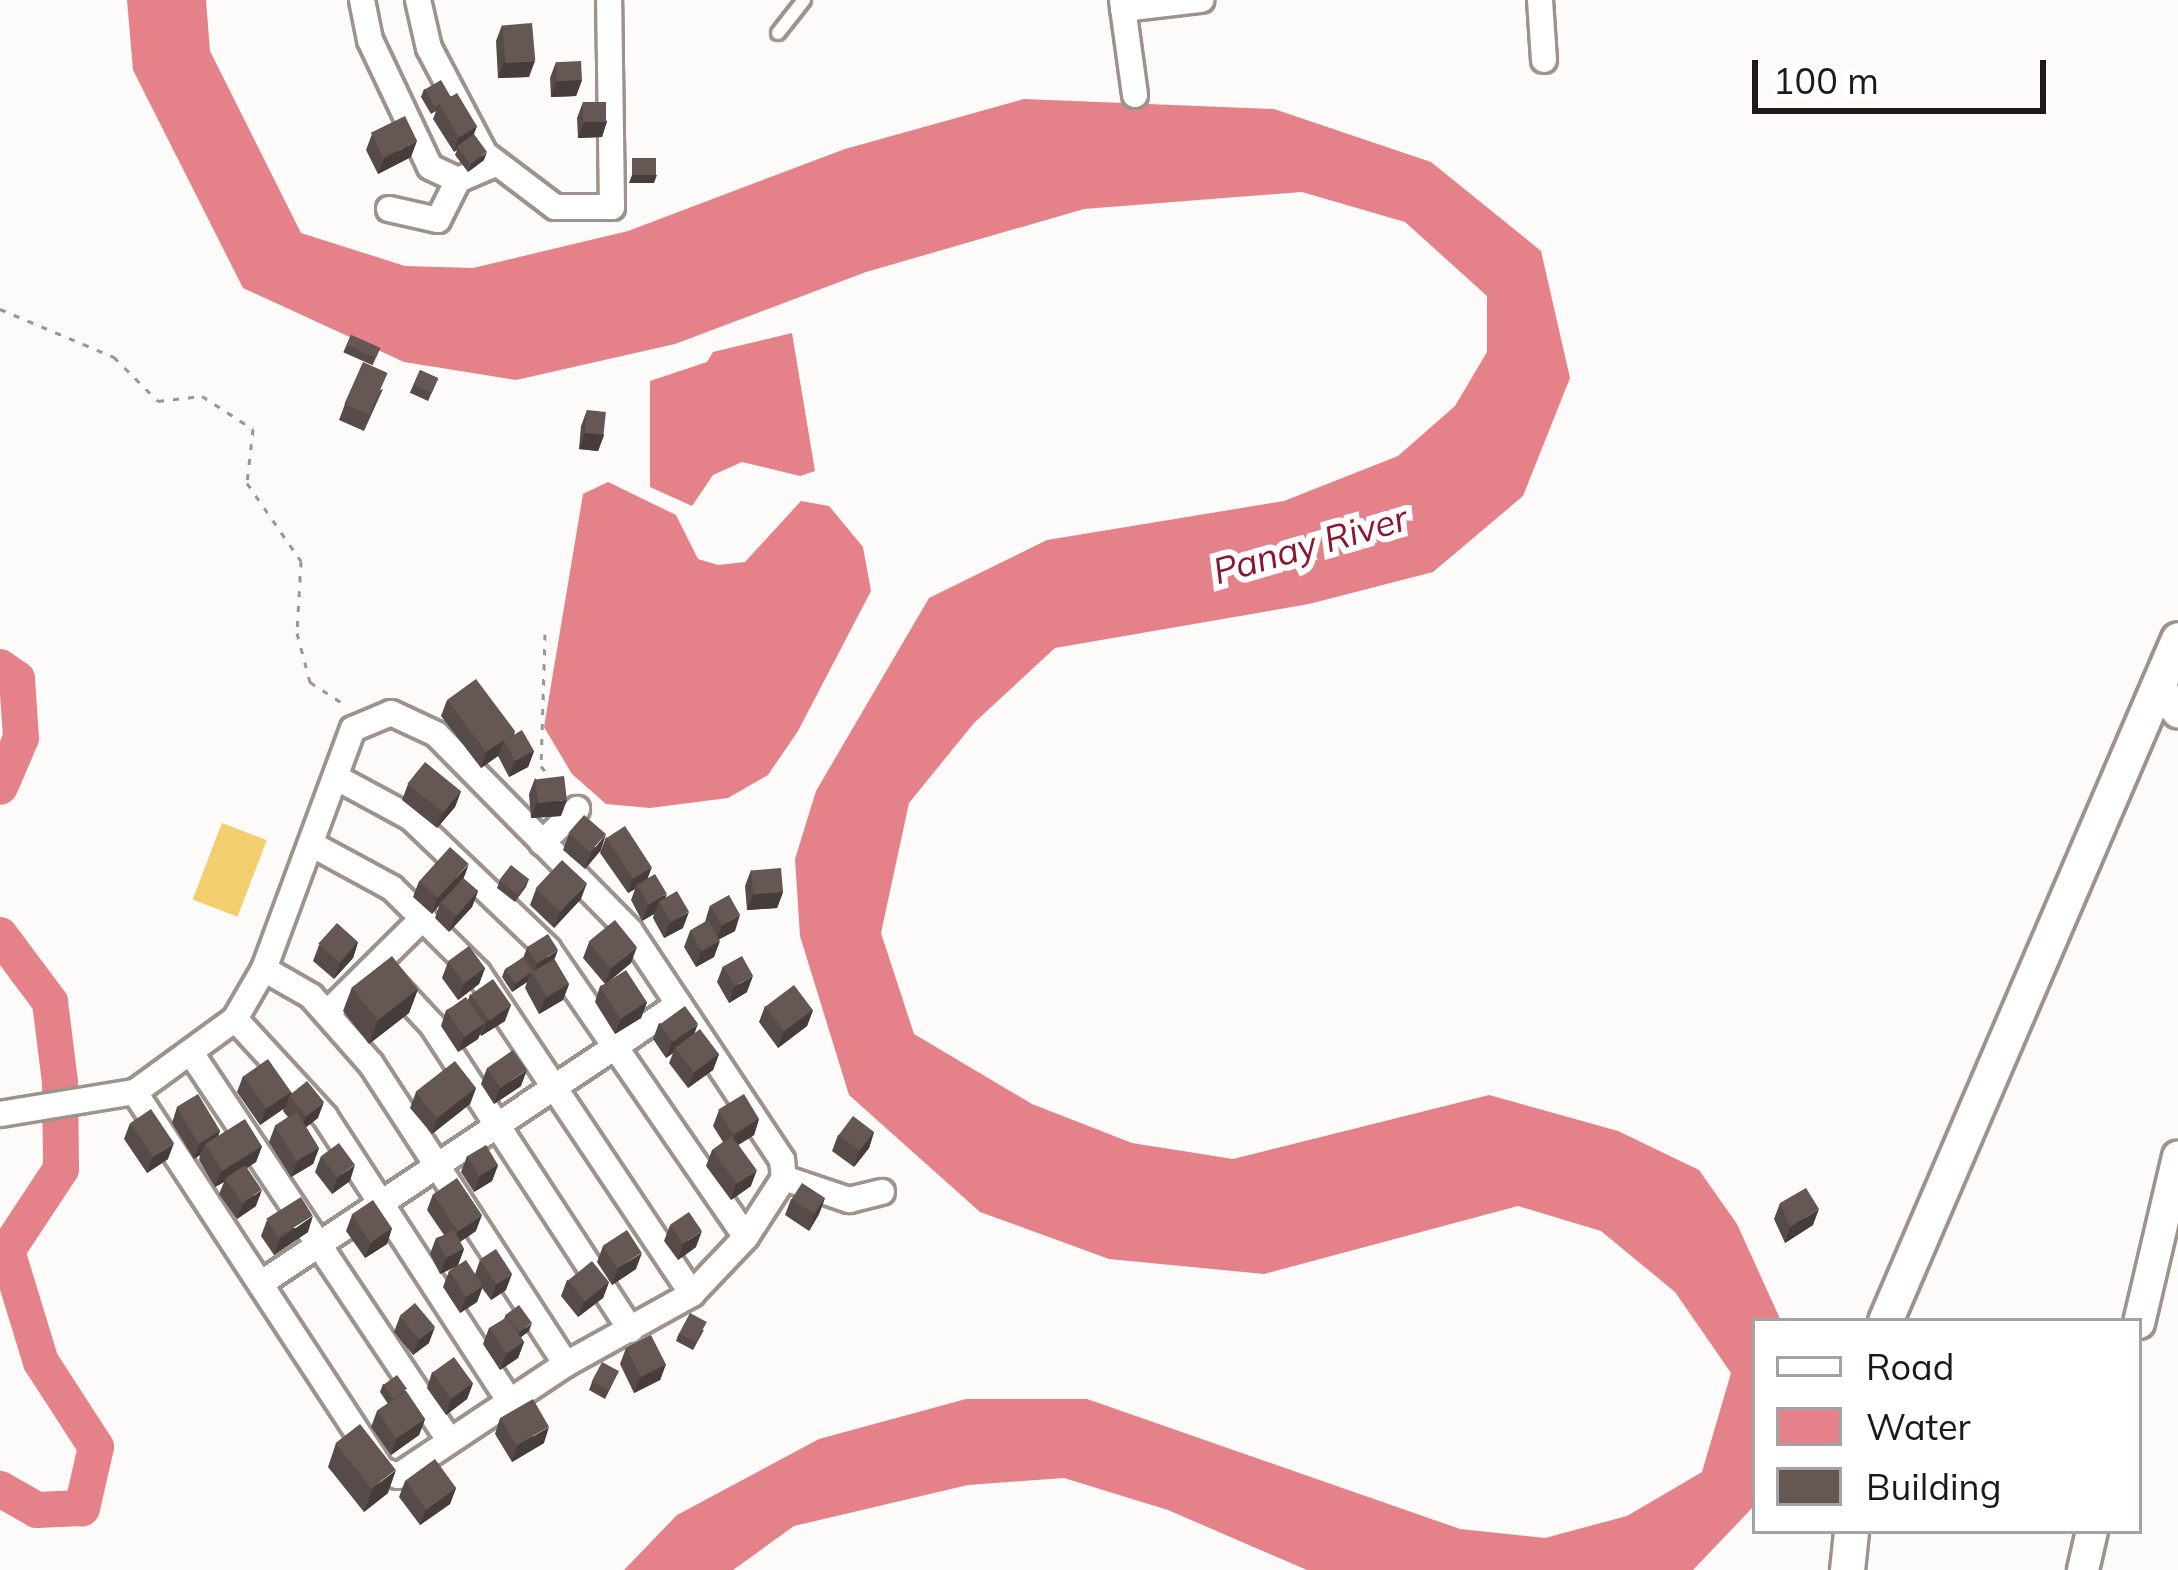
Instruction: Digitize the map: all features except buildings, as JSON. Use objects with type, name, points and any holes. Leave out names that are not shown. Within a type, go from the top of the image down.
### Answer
[{"type":"main road","points":[[1887,1318],[2178,639]]},
{"type":"main road","points":[[1847,1570],[1851,1534]]},
{"type":"street","points":[[362,0],[370,40],[430,167],[458,180]]},
{"type":"street","points":[[418,0],[457,107],[495,164],[556,207],[612,207],[609,0]]},
{"type":"street","points":[[1136,95],[1122,4],[1201,0]]},
{"type":"street","points":[[1540,0],[1544,60]]},
{"type":"street","points":[[389,209],[438,220],[458,180],[495,164]]},
{"type":"street","points":[[2158,685],[2178,713]]},
{"type":"street","points":[[0,1114],[135,1092],[193,1056],[235,1019],[264,969],[353,729],[380,718],[413,720],[436,734],[630,931],[782,1160],[784,1178],[746,1237],[692,1294],[566,1364],[449,1440],[415,1469],[398,1476],[382,1470],[135,1092]]},
{"type":"street","points":[[337,778],[411,818],[457,857],[548,949],[746,1237]]},
{"type":"street","points":[[542,843],[577,809]]},
{"type":"street","points":[[310,844],[362,867],[478,973],[692,1294]]},
{"type":"street","points":[[328,1012],[380,970],[423,919]]},
{"type":"street","points":[[264,969],[328,1012],[566,1364]]},
{"type":"street","points":[[380,970],[432,1025],[631,1330]]},
{"type":"street","points":[[263,1282],[432,1163],[679,1004]]},
{"type":"street","points":[[235,1019],[290,1070],[509,1400]]},
{"type":"street","points":[[193,1056],[449,1440]]},
{"type":"street","points":[[2140,1318],[2178,1157]]},
{"type":"street","points":[[784,1178],[849,1200],[882,1192]]},
{"type":"street","points":[[2083,1570],[2091,1534]]},
{"type":"lane","points":[[778,33],[804,0]]},
{"type":"path","points":[[0,309],[114,357],[158,400],[202,396],[254,429],[247,483],[301,561],[297,633],[310,682],[333,700],[380,718]]},
{"type":"path","points":[[544,634],[541,766],[577,809]]},
{"type":"shaded area","points":[[222,823],[267,840],[237,917],[193,900]]},
{"type":"water","name":"Panay River","points":[[127,0],[206,0],[210,51],[301,233],[405,266],[473,268],[628,231],[845,149],[1024,99],[1274,109],[1431,162],[1541,251],[1570,378],[1523,496],[1433,572],[1309,604],[1055,648],[974,723],[909,803],[881,933],[914,1034],[1032,1104],[1132,1143],[1233,1159],[1489,1095],[1618,1131],[1699,1170],[1737,1224],[1780,1318],[1752,1318],[1752,1508],[1693,1570],[1307,1570],[1168,1510],[1064,1478],[968,1485],[794,1526],[733,1570],[624,1570],[677,1515],[819,1439],[966,1399],[1087,1399],[1460,1529],[1545,1538],[1627,1516],[1702,1472],[1731,1373],[1675,1292],[1601,1231],[1518,1206],[1264,1274],[1109,1259],[980,1212],[849,1095],[800,936],[795,859],[816,791],[929,598],[1047,540],[1284,501],[1398,456],[1455,406],[1487,352],[1487,296],[1405,222],[1302,192],[1084,209],[866,272],[675,344],[516,380],[404,362],[243,288],[133,70]]},
{"type":"water","points":[[792,333],[815,471],[800,476],[742,462],[713,475],[692,506],[650,487],[650,381],[707,362],[713,352]]},
{"type":"water","points":[[608,482],[676,515],[698,559],[718,565],[745,562],[801,501],[829,506],[863,547],[871,591],[798,731],[768,775],[728,798],[650,808],[606,804],[572,774],[544,727],[583,494]]},
{"type":"waterway","points":[[0,667],[17,679],[21,738],[0,787]]},
{"type":"waterway","points":[[0,935],[50,1002],[60,1082],[61,1169],[7,1251],[41,1362],[96,1447],[82,1508],[37,1510],[0,1489]]}]
